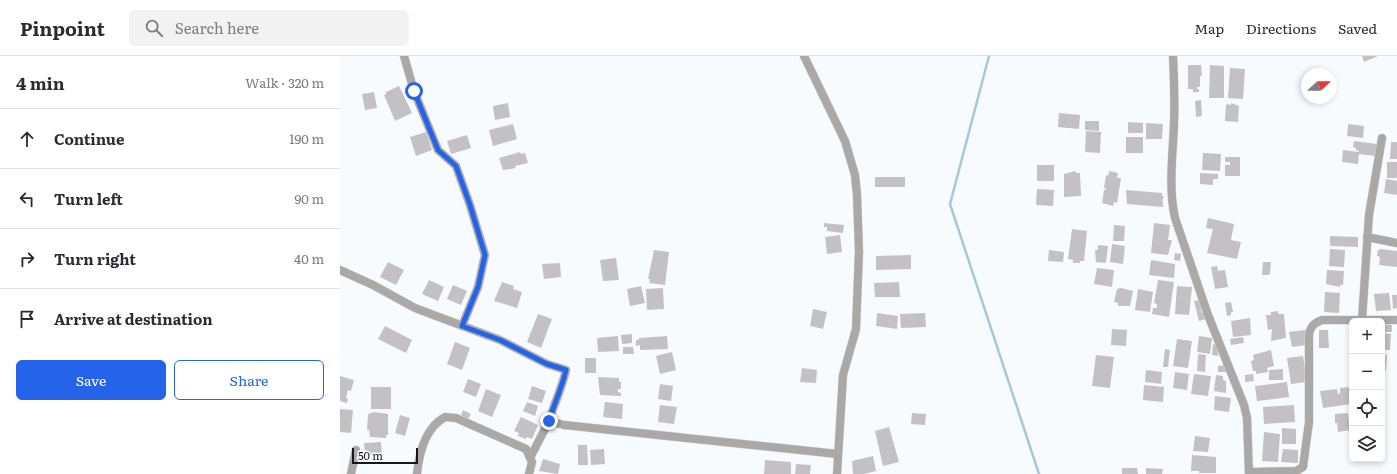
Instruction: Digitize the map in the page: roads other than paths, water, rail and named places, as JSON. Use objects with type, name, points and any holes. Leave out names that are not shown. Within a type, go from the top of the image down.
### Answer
[{"type":"street","points":[[404,56],[414,91],[438,150],[456,166],[470,205],[485,255],[478,287],[462,326]]},
{"type":"street","points":[[804,56],[845,141],[855,175],[857,195],[859,252],[856,329],[843,375],[837,474]]},
{"type":"street","points":[[1173,56],[1174,122],[1170,189],[1172,204],[1175,218],[1208,315],[1244,405],[1247,418],[1249,473],[1296,471],[1303,466],[1309,422],[1311,328],[1315,323],[1322,320],[1349,320]]},
{"type":"street","points":[[1362,318],[1369,215],[1382,138]]},
{"type":"street","points":[[1367,237],[1397,243]]},
{"type":"street","points":[[340,270],[373,285],[415,308],[500,340],[547,364],[566,370],[562,387],[554,402],[549,421],[531,456]]},
{"type":"street","points":[[1385,320],[1397,320]]},
{"type":"street","points":[[417,474],[426,437],[432,427],[445,417],[456,418],[526,449],[531,456],[532,462],[528,474]]},
{"type":"street","points":[[549,421],[564,425],[838,454]]},
{"type":"street","points":[[351,474],[356,450]]},
{"type":"waterway","points":[[989,56],[950,204],[1039,474]]}]
